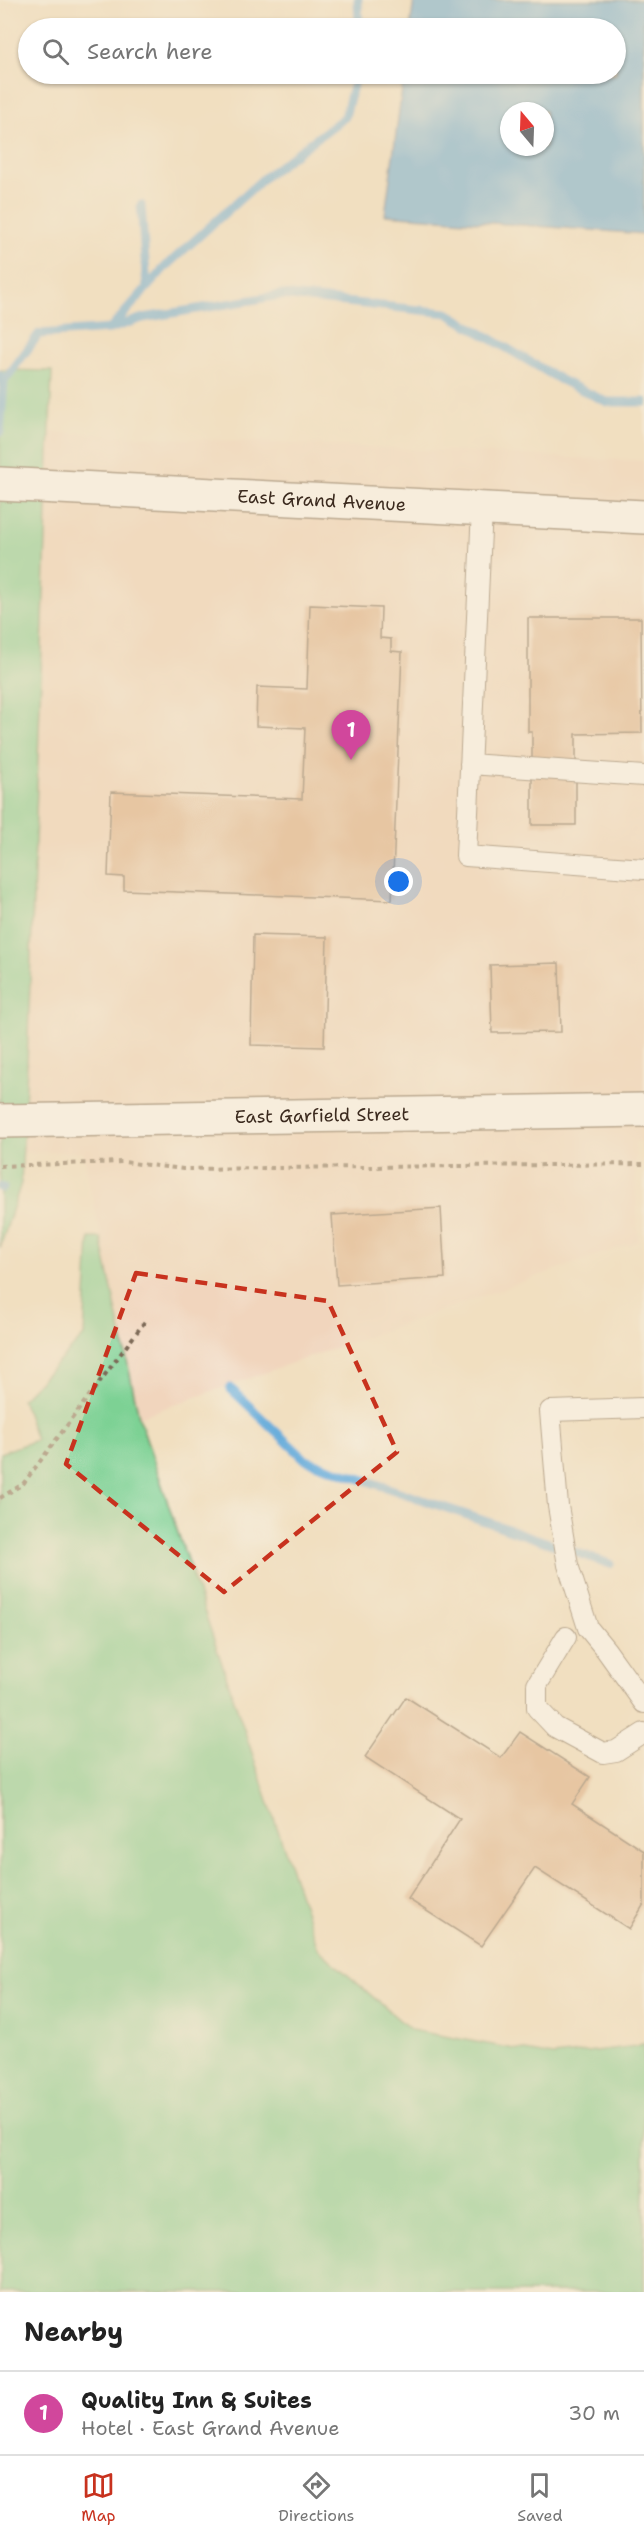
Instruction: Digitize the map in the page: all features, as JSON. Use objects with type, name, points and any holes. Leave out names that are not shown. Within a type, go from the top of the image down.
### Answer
[{"type":"main road","name":"East Grand Avenue","points":[[0,484],[644,517]]},
{"type":"main road","name":"East Garfield Street","points":[[12,1121],[644,1110]]},
{"type":"lane","points":[[482,509],[466,856],[644,869]]},
{"type":"lane","points":[[470,764],[644,776]]},
{"type":"lane","points":[[644,1408],[550,1411],[558,1506],[568,1565],[584,1618],[588,1628],[644,1703]]},
{"type":"lane","points":[[566,1637],[537,1684],[537,1708],[555,1728],[603,1753],[616,1751],[644,1733]]},
{"type":"path","points":[[0,1166],[123,1162],[183,1169],[644,1164]]},
{"type":"path","points":[[0,1498],[23,1484],[146,1320]]},
{"type":"highlighted area","points":[[136,1273],[328,1301],[397,1452],[224,1592],[66,1464]]},
{"type":"shaded area","points":[[0,432],[33,434],[51,432],[644,461],[644,1141],[634,1142],[638,1241],[139,1417],[83,1152],[0,1153]]},
{"type":"green space","points":[[0,370],[52,371],[21,1183],[0,1248]]},
{"type":"green space","points":[[89,1238],[101,1238],[139,1417],[318,1949],[411,2030],[553,2056],[637,2046],[644,2043],[644,2292],[0,2292],[0,1453],[36,1440],[22,1399],[84,1336]]},
{"type":"water","points":[[414,0],[644,0],[644,234],[385,215],[403,84],[626,84],[626,18],[411,18]]},
{"type":"building","points":[[310,605],[381,608],[380,638],[391,639],[391,651],[402,652],[392,900],[124,890],[124,877],[108,876],[111,792],[302,799],[305,728],[256,726],[257,687],[307,689]]},
{"type":"building","points":[[528,618],[641,618],[642,733],[576,734],[576,825],[532,825],[532,732],[528,732]]},
{"type":"building","points":[[253,935],[327,937],[324,1047],[251,1045]]},
{"type":"building","points":[[559,963],[561,1032],[492,1033],[490,965]]},
{"type":"building","points":[[441,1208],[445,1278],[337,1285],[332,1215]]},
{"type":"building","points":[[406,1697],[501,1758],[520,1732],[590,1777],[572,1804],[644,1851],[644,1904],[629,1929],[535,1868],[481,1946],[408,1899],[460,1819],[365,1757]]},
{"type":"waterway","points":[[358,0],[359,18]]},
{"type":"waterway","points":[[112,327],[166,266],[266,176],[345,117],[353,84]]},
{"type":"waterway","points":[[141,205],[147,288]]},
{"type":"waterway","points":[[4,381],[39,334],[110,329],[143,318],[281,295],[447,313],[561,380],[607,402],[644,402]]},
{"type":"waterway","points":[[0,375],[4,381],[0,432]]},
{"type":"waterway","points":[[230,1388],[306,1460],[610,1564]]},
{"type":"place","name":"Quality Inn & Suites","points":[[351,760]]}]
